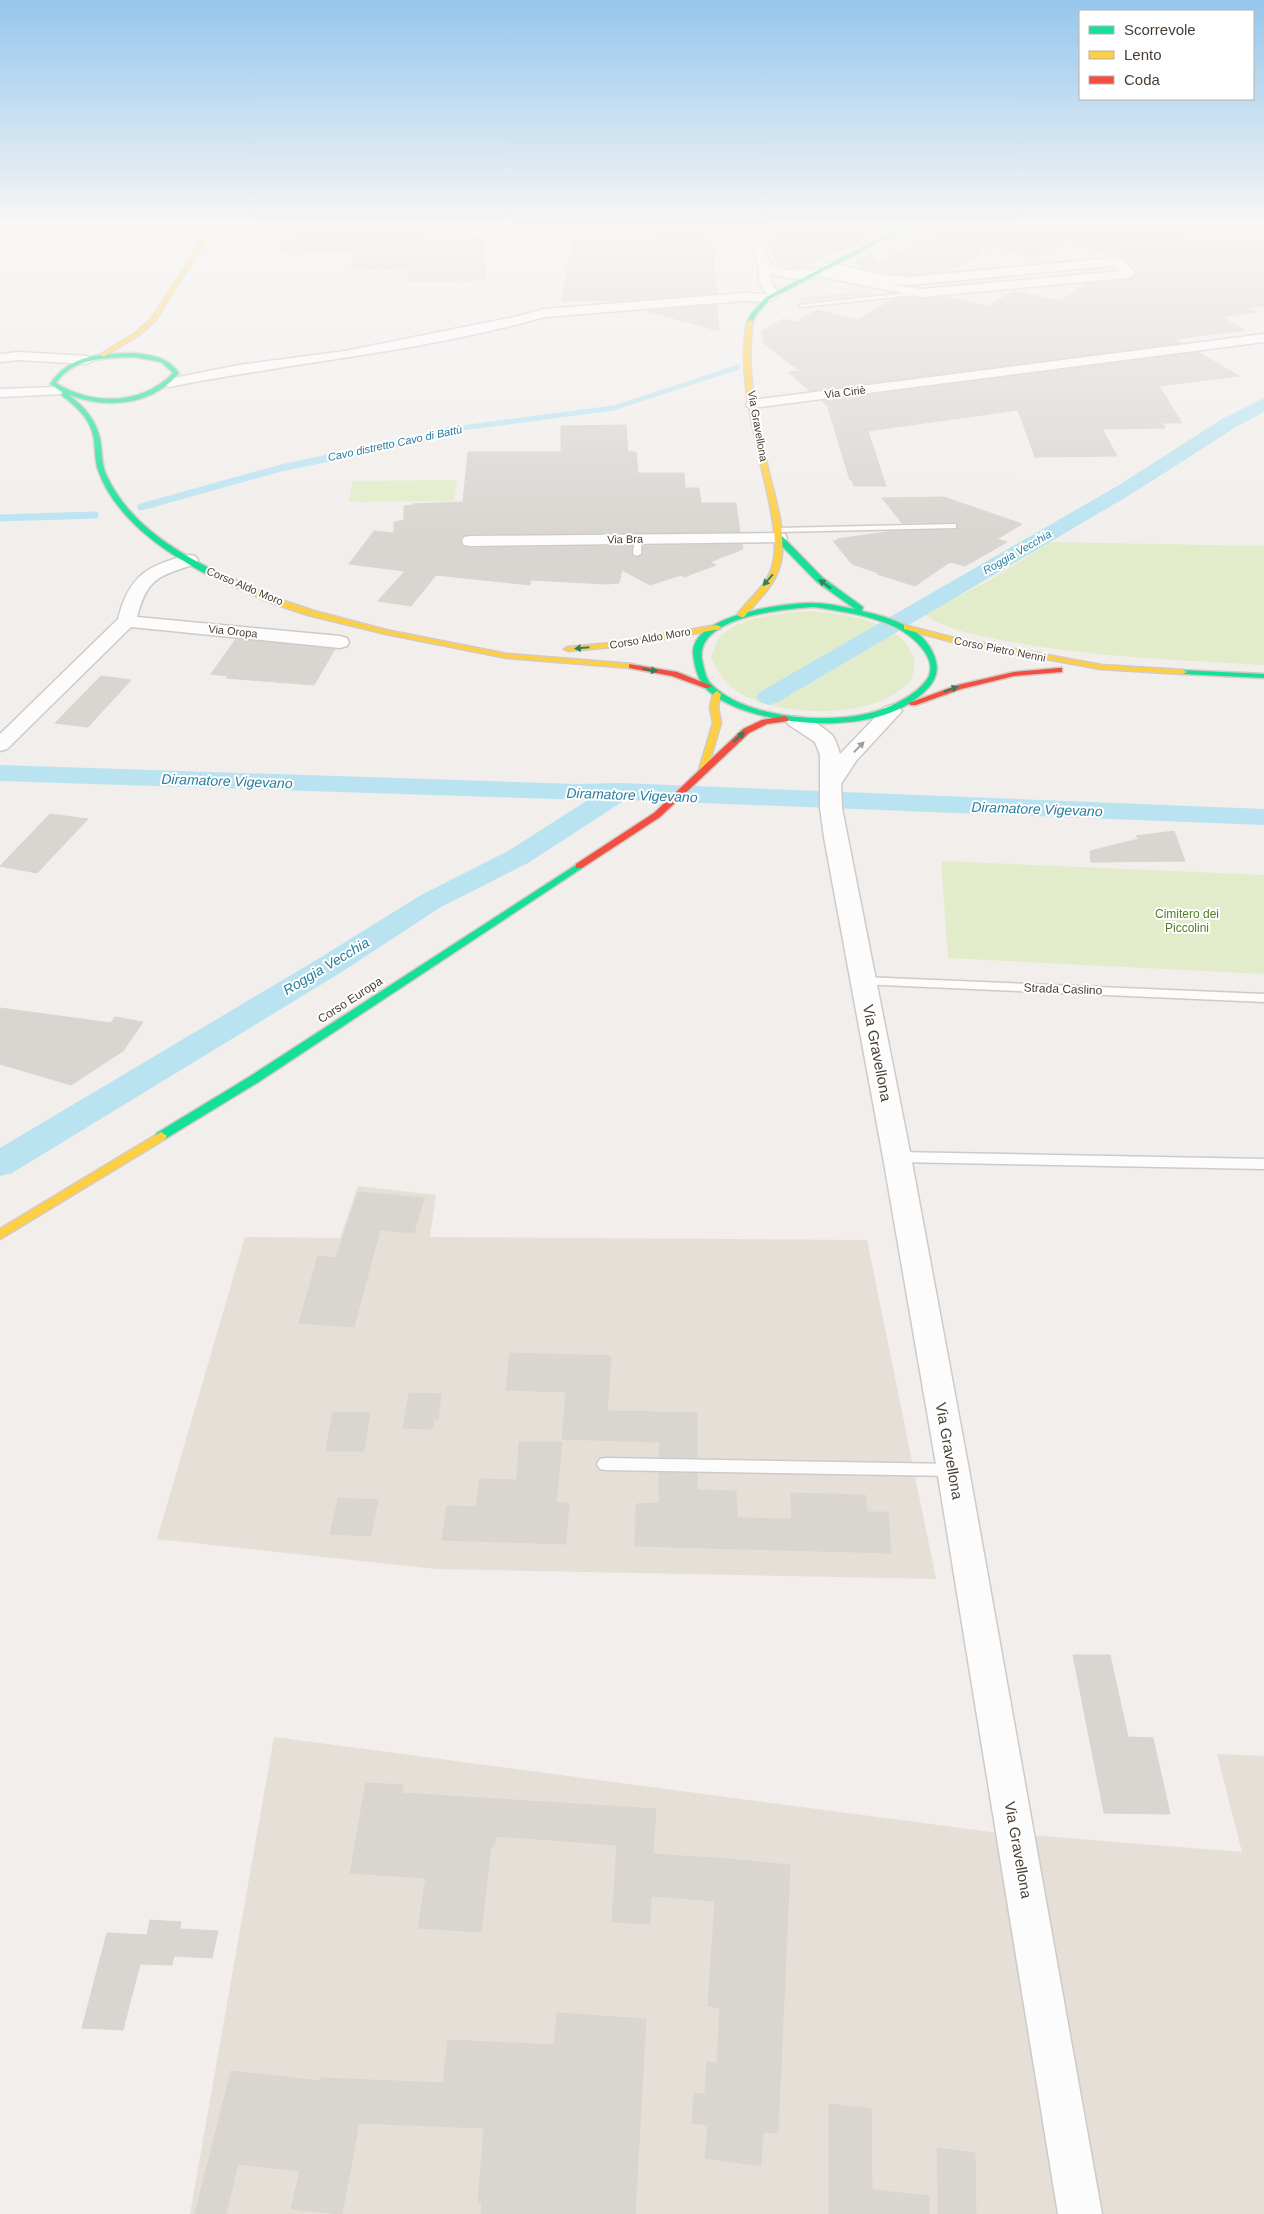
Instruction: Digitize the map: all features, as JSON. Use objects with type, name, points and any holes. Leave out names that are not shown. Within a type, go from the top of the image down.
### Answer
[{"type":"main road","points":[[143,329],[138,334],[92,359],[57,375],[52,384],[60,393],[94,400],[113,400],[150,393]]},
{"type":"main road","points":[[125,411],[150,393],[170,383],[176,373],[152,342],[153,329]]},
{"type":"main road","name":"Via Gravellona","points":[[741,615],[774,573],[779,534],[753,404],[746,348],[747,329]]},
{"type":"main road","points":[[92,359],[134,356],[167,362]]},
{"type":"main road","name":"Corso Aldo Moro","points":[[60,393],[86,413],[96,433],[96,452],[103,472],[118,501],[155,538],[189,560],[235,584],[341,623],[410,638],[513,657],[636,667],[669,672],[713,690],[744,708],[790,720]]},
{"type":"main road","points":[[96,433],[106,425]]},
{"type":"main road","points":[[779,534],[820,580],[864,612]]},
{"type":"main road","points":[[702,771],[717,723],[713,690],[698,671],[696,655],[702,640],[717,627],[741,615],[763,609],[796,605],[840,607],[884,618],[900,626],[918,638],[930,651],[934,666],[932,680],[922,694],[898,709]]},
{"type":"main road","name":"Corso Pietro Nenni","points":[[900,626],[953,640],[1101,667],[1264,676]]},
{"type":"main road","name":"Corso Aldo Moro","points":[[463,647],[573,649],[624,644],[717,627]]},
{"type":"main road","name":"Corso Pietro Nenni","points":[[790,720],[847,722],[898,709],[958,687],[1014,674],[1101,667]]},
{"type":"main road","name":"Corso Europa","points":[[0,1236],[253,1080],[657,815],[746,731],[765,722],[790,720]]},
{"type":"street","points":[[170,383],[239,369],[345,355],[474,329]]},
{"type":"street","name":"Via Ciriè","points":[[753,404],[1264,338]]},
{"type":"street","points":[[0,358],[92,359]]},
{"type":"street","points":[[25,358],[40,362],[57,375]]},
{"type":"street","points":[[167,362],[239,369]]},
{"type":"street","points":[[0,392],[57,375]]},
{"type":"street","points":[[0,392],[60,393]]},
{"type":"street","name":"Via Bra","points":[[470,541],[637,546],[779,534]]},
{"type":"street","points":[[0,745],[127,620],[131,602],[140,582],[153,572],[189,560]]},
{"type":"street","name":"Via Oropa","points":[[127,620],[340,642]]},
{"type":"street","points":[[830,793],[848,757],[898,709]]},
{"type":"street","name":"Via Gravellona","points":[[790,720],[824,739],[830,755],[830,793],[953,1470],[1080,2214]]},
{"type":"lane","points":[[779,534],[954,526]]},
{"type":"lane","name":"Strada Caslino","points":[[863,980],[1264,998]]},
{"type":"lane","points":[[897,1157],[1264,1164]]},
{"type":"lane","points":[[605,1464],[953,1470]]},
{"type":"shaded area","points":[[358,1186],[436,1195],[430,1237],[867,1240],[936,1579],[436,1569],[157,1539],[245,1237],[340,1238]]},
{"type":"shaded area","points":[[274,1737],[991,1832],[1242,1852],[1217,1754],[1264,1756],[1264,2214],[190,2214]]},
{"type":"green space","points":[[457,480],[454,501],[348,502],[353,481]]},
{"type":"green space","points":[[1050,542],[1264,546],[1264,665],[1129,657],[1062,650],[996,639],[959,630],[940,624],[925,614],[992,579]]},
{"type":"green space","points":[[808,611],[858,618],[893,632],[905,642],[915,660],[912,679],[885,699],[867,706],[845,710],[801,710],[779,707],[743,695],[732,687],[717,670],[711,658],[718,639],[726,632],[747,621],[785,613]]},
{"type":"green space","name":"Cimitero dei Piccolini","points":[[941,861],[1264,875],[1264,974],[948,958]]},
{"type":"building","points":[[764,329],[1245,330],[1176,339],[1182,343],[810,391],[788,372],[800,371],[764,344],[761,331]]},
{"type":"building","points":[[1198,352],[1239,376],[1159,386],[1182,423],[1162,423],[1165,428],[1102,429],[1117,456],[1035,457],[1018,410],[868,431],[886,486],[854,486],[852,480],[850,480],[828,408],[830,408],[822,401]]},
{"type":"building","points":[[626,425],[628,452],[636,452],[638,473],[684,473],[685,488],[699,488],[701,503],[736,503],[740,532],[470,534],[462,536],[460,540],[462,546],[470,548],[632,546],[631,555],[636,558],[643,554],[643,546],[742,544],[743,549],[710,562],[716,565],[684,577],[681,575],[650,585],[622,570],[619,583],[607,584],[531,580],[530,585],[436,575],[411,606],[378,601],[405,571],[349,564],[374,531],[394,533],[394,522],[404,520],[404,506],[463,502],[468,452],[561,452],[561,426]]},
{"type":"building","points":[[944,497],[1022,524],[997,539],[1007,542],[965,566],[950,562],[915,586],[852,564],[833,541],[893,531],[956,530],[958,524],[956,522],[902,523],[882,498]]},
{"type":"building","points":[[236,639],[335,649],[314,685],[226,678],[228,676],[211,674]]},
{"type":"building","points":[[101,676],[131,680],[88,727],[55,723]]},
{"type":"building","points":[[50,814],[88,819],[37,873],[0,866]]},
{"type":"building","points":[[1174,831],[1185,861],[1091,862],[1090,851],[1139,839],[1136,836]]},
{"type":"building","points":[[0,1008],[111,1023],[115,1017],[143,1022],[123,1051],[71,1085],[0,1064]]},
{"type":"building","points":[[358,1192],[424,1198],[414,1233],[380,1230],[354,1327],[299,1323],[318,1256],[336,1258]]},
{"type":"building","points":[[510,1353],[611,1356],[607,1411],[697,1413],[697,1458],[659,1457],[660,1442],[562,1439],[566,1392],[506,1390]]},
{"type":"building","points":[[409,1393],[441,1394],[438,1420],[434,1420],[432,1429],[403,1428]]},
{"type":"building","points":[[333,1412],[370,1413],[364,1451],[326,1451]]},
{"type":"building","points":[[519,1442],[562,1442],[556,1503],[569,1503],[566,1544],[442,1540],[447,1506],[476,1507],[480,1479],[517,1480]]},
{"type":"building","points":[[659,1473],[697,1473],[697,1490],[736,1491],[737,1518],[792,1519],[791,1493],[865,1495],[867,1512],[888,1512],[891,1553],[635,1546],[636,1504],[659,1503]]},
{"type":"building","points":[[338,1498],[378,1500],[371,1536],[330,1534]]},
{"type":"building","points":[[1073,1655],[1110,1655],[1128,1737],[1153,1738],[1170,1814],[1104,1813]]},
{"type":"building","points":[[366,1783],[403,1785],[402,1793],[656,1809],[653,1854],[790,1865],[778,2133],[763,2132],[761,2166],[705,2158],[708,2125],[692,2123],[694,2093],[705,2094],[707,2062],[717,2063],[720,2008],[708,2006],[715,1901],[651,1896],[650,1924],[612,1922],[617,1845],[496,1836],[494,1846],[491,1846],[481,1932],[418,1928],[426,1878],[350,1873]]},
{"type":"building","points":[[150,1920],[181,1922],[180,1929],[218,1931],[212,1958],[174,1956],[172,1965],[140,1964],[123,2030],[82,2028],[107,1933],[147,1935]]},
{"type":"building","points":[[557,2013],[646,2019],[635,2214],[481,2214],[482,2203],[478,2203],[484,2128],[359,2123],[342,2214],[291,2209],[300,2171],[238,2164],[226,2214],[195,2214],[231,2071],[320,2081],[321,2078],[443,2083],[448,2040],[554,2045]]},
{"type":"building","points":[[829,2104],[871,2109],[872,2190],[929,2196],[929,2214],[829,2214]]},
{"type":"building","points":[[937,2148],[975,2153],[976,2214],[938,2214]]},
{"type":"waterway","name":"Cavo distretto Cavo di Battù","points":[[394,445],[430,437],[446,430],[614,408],[738,367]]},
{"type":"waterway","name":"Roggia Vecchia","points":[[769,697],[1126,489],[1229,423],[1264,404]]},
{"type":"waterway","name":"Cavo distretto Cavo di Battù","points":[[141,507],[281,468],[400,443]]},
{"type":"waterway","name":"Cavo distretto Cavo di Battù","points":[[0,518],[95,515]]},
{"type":"waterway","name":"Diramatore Vigevano","points":[[0,773],[619,792]]},
{"type":"waterway","name":"Roggia Vecchia","points":[[0,1164],[329,966],[431,901],[518,857],[619,792]]},
{"type":"waterway","name":"Diramatore Vigevano","points":[[619,792],[1264,817]]},
{"type":"traffic: fast","points":[[134,355],[152,357],[163,361],[173,368],[176,373],[165,385],[151,393],[117,401],[99,401],[82,398],[66,392],[53,384],[59,374],[77,362],[100,357],[134,355]]},
{"type":"traffic: fast","points":[[63,394],[79,406],[92,422],[96,434],[102,472],[110,489],[121,505],[163,544],[195,565],[212,573]]},
{"type":"traffic: fast","points":[[779,538],[820,580],[860,609]]},
{"type":"traffic: fast","points":[[814,605],[882,618],[914,634],[925,645],[932,659],[932,678],[910,701],[884,712],[853,719],[820,721],[786,718],[755,711],[728,701],[708,686],[700,669],[697,651],[704,637],[718,626],[758,612],[814,605]]},
{"type":"traffic: fast","points":[[1183,672],[1264,676]]},
{"type":"traffic: fast","points":[[161,1136],[253,1080],[579,866]]},
{"type":"traffic: slow","points":[[103,355],[142,329]]},
{"type":"traffic: slow","points":[[741,615],[771,578],[778,557],[777,530],[773,505],[749,385],[747,360],[749,329]]},
{"type":"traffic: slow","points":[[212,573],[275,601],[311,613],[386,632],[507,656],[632,666]]},
{"type":"traffic: slow","points":[[568,649],[624,644],[717,627]]},
{"type":"traffic: slow","points":[[907,627],[953,640],[1101,667],[1183,672]]},
{"type":"traffic: slow","points":[[703,770],[717,723],[714,707],[717,694]]},
{"type":"traffic: slow","points":[[0,1235],[161,1136]]},
{"type":"traffic: jam","points":[[632,666],[674,674],[708,686]]},
{"type":"traffic: jam","points":[[913,703],[958,687],[1014,674],[1059,670]]},
{"type":"traffic: jam","points":[[579,866],[657,815],[746,731],[765,722],[785,719]]}]
